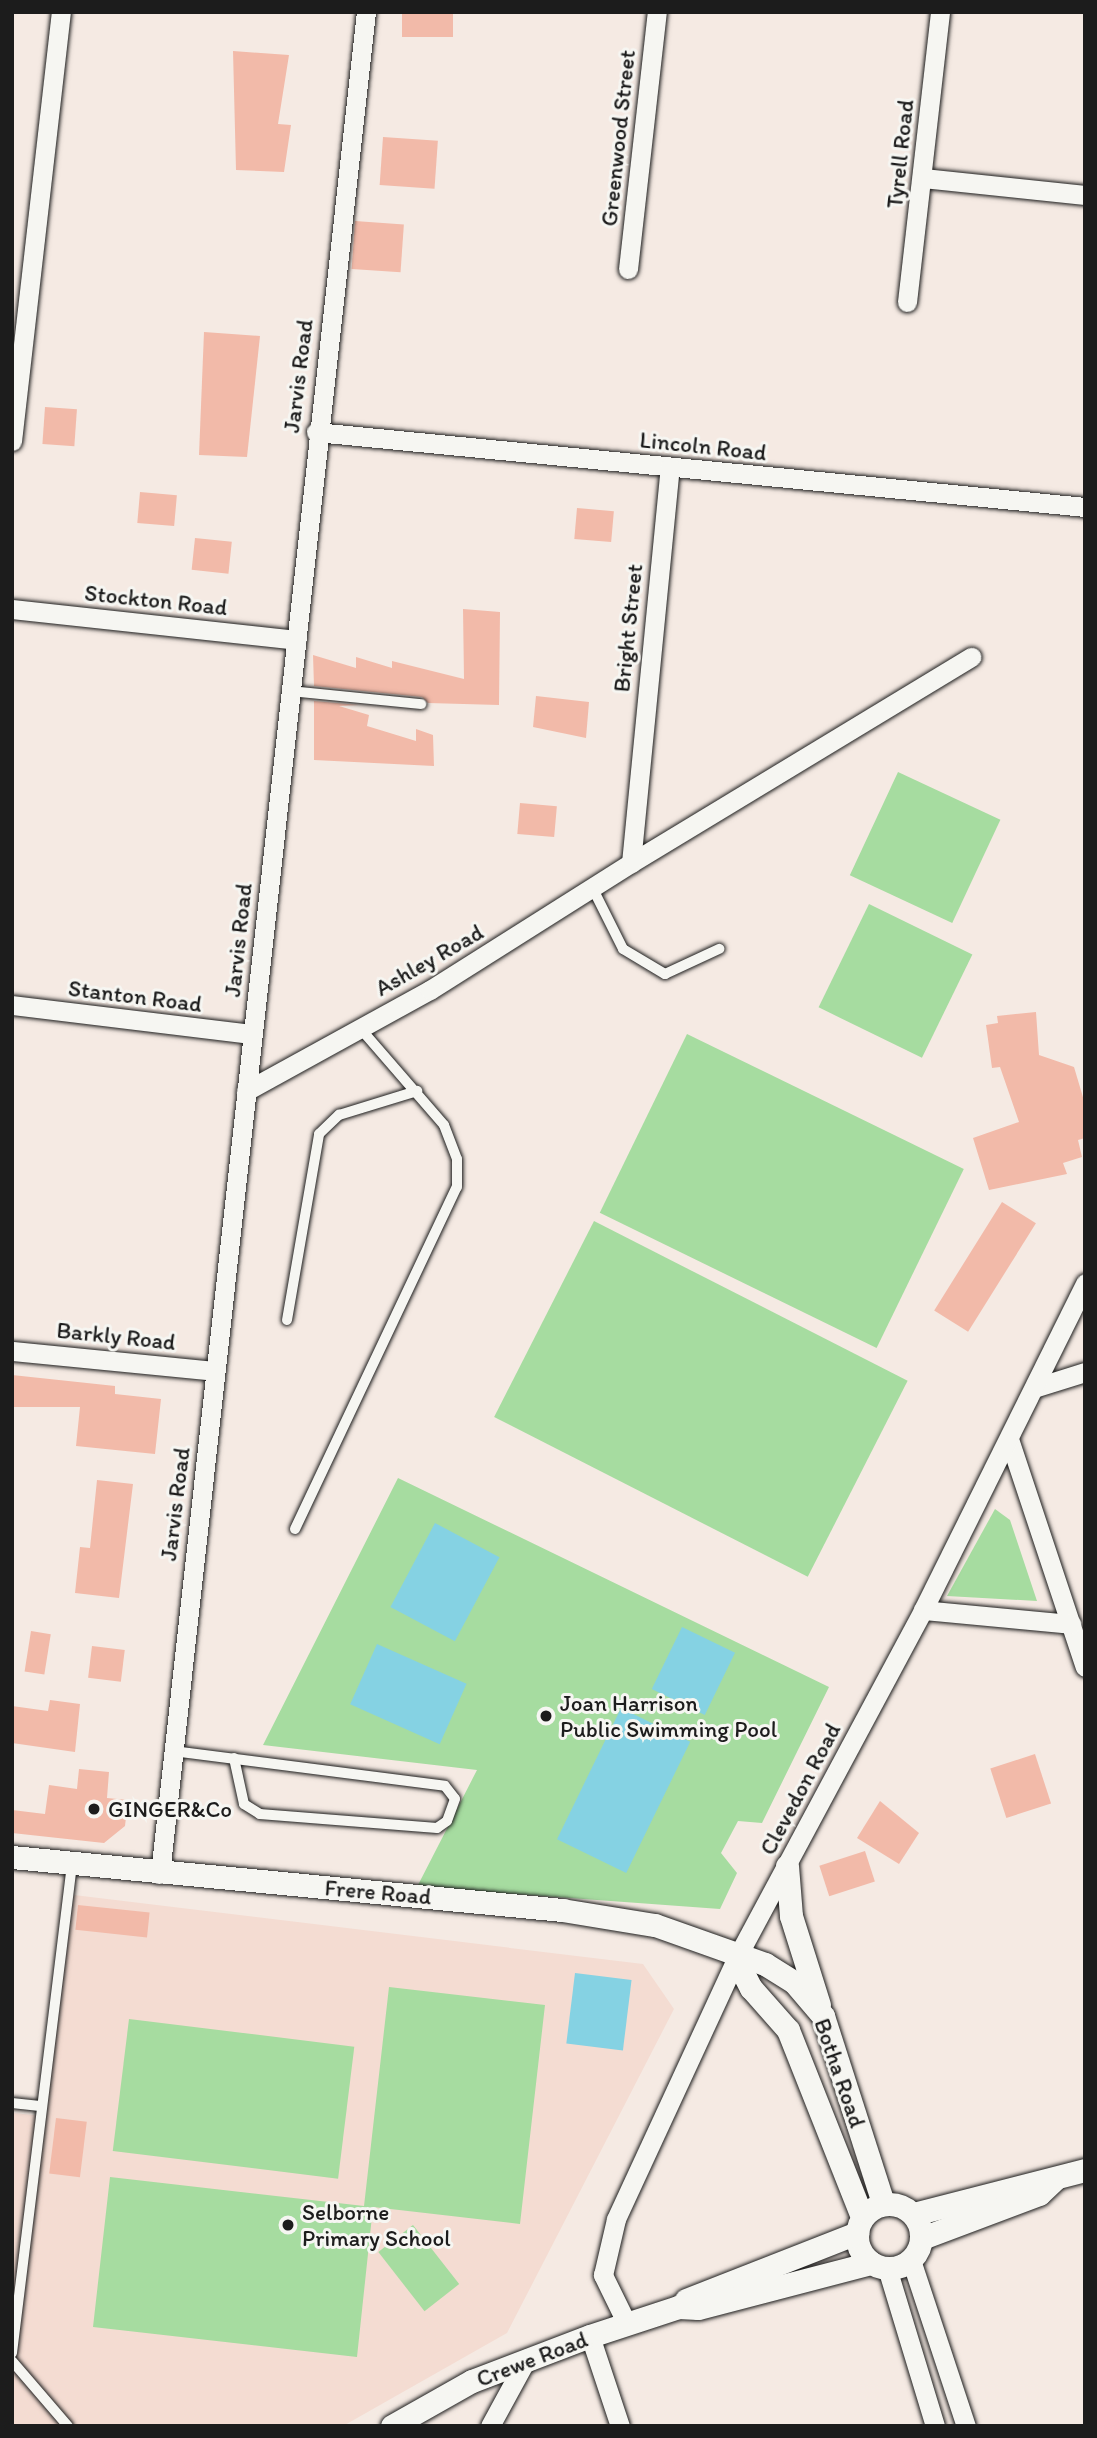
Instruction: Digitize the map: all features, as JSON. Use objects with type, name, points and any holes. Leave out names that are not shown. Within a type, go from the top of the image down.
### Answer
[{"type":"street","points":[[12,441],[61,12]]},
{"type":"street","name":"Jarvis Road","points":[[160,1874],[296,640],[316,432],[366,12]]},
{"type":"street","name":"Greenwood Street","points":[[628,270],[657,12]]},
{"type":"street","name":"Tyrell Road","points":[[907,302],[940,12]]},
{"type":"street","points":[[923,178],[1085,195]]},
{"type":"street","name":"Lincoln Road","points":[[316,432],[1085,507]]},
{"type":"street","name":"Bright Street","points":[[631,863],[635,795],[670,467]]},
{"type":"street","name":"Stockton Road","points":[[12,609],[296,640]]},
{"type":"street","name":"Ashley Road","points":[[246,1091],[360,1028],[594,891],[631,863],[971,657]]},
{"type":"street","name":"Stanton Road","points":[[12,1006],[252,1034]]},
{"type":"street","name":"Clevedon Road","points":[[627,2324],[606,2288],[607,2239],[736,1958],[923,1610],[1085,1283]]},
{"type":"street","name":"Barkly Road","points":[[12,1351],[215,1371]]},
{"type":"street","points":[[1034,1388],[1085,1372]]},
{"type":"street","points":[[1009,1439],[1085,1667]]},
{"type":"street","points":[[923,1610],[1071,1624]]},
{"type":"street","name":"Frere Road","points":[[12,1857],[160,1874],[562,1910],[655,1925],[736,1958],[765,1964]]},
{"type":"street","points":[[787,1866],[791,1916],[823,2016]]},
{"type":"street","name":"Botha Road","points":[[736,1958],[751,1987],[788,2030],[860,2225]]},
{"type":"street","name":"Botha Road","points":[[765,1964],[794,1982],[823,2016],[883,2203]]},
{"type":"street","points":[[935,2426],[879,2265],[860,2225],[883,2203],[914,2214],[1032,2178],[1054,2180],[1085,2170]]},
{"type":"street","points":[[966,2426],[911,2260],[922,2238],[1039,2194],[1054,2180]]},
{"type":"street","points":[[914,2214],[922,2238]]},
{"type":"street","name":"Crewe Road","points":[[678,2307],[690,2295],[860,2225]]},
{"type":"street","points":[[879,2265],[911,2260]]},
{"type":"street","name":"Crewe Road","points":[[392,2426],[527,2358],[590,2336],[678,2307],[698,2308],[879,2265]]},
{"type":"street","points":[[590,2336],[620,2426]]},
{"type":"street","points":[[490,2426],[527,2358]]},
{"type":"lane","points":[[290,691],[421,704]]},
{"type":"lane","points":[[594,891],[623,949],[665,974],[719,949]]},
{"type":"lane","points":[[295,1530],[457,1187],[451,1140],[417,1091],[360,1028]]},
{"type":"lane","points":[[287,1320],[319,1134],[339,1115],[417,1091]]},
{"type":"lane","points":[[173,1751],[234,1758],[445,1786],[455,1799],[447,1821],[437,1828],[260,1814],[244,1804],[234,1758]]},
{"type":"lane","points":[[12,2353],[40,2106],[72,1864]]},
{"type":"lane","points":[[12,2103],[40,2106]]},
{"type":"lane","points":[[12,2361],[68,2426]]},
{"type":"shaded area","name":"Selborne Primary School","points":[[74,1895],[643,1964],[674,2009],[507,2333],[343,2426],[12,2426],[12,2113],[45,2116]]},
{"type":"green space","points":[[898,772],[1000,820],[952,923],[850,875]]},
{"type":"green space","points":[[869,904],[972,954],[922,1058],[819,1007]]},
{"type":"green space","points":[[687,1034],[964,1169],[877,1348],[600,1213]]},
{"type":"green space","points":[[594,1221],[908,1381],[808,1577],[494,1417]]},
{"type":"green space","name":"Joan Harrison Public Swimming Pool","points":[[398,1478],[829,1687],[762,1823],[738,1821],[721,1853],[737,1873],[720,1909],[417,1887],[477,1770],[263,1745]]},
{"type":"green space","points":[[995,1509],[1010,1520],[1037,1601],[947,1596]]},
{"type":"green space","points":[[389,1987],[545,2005],[520,2224],[373,2207],[357,2357],[93,2327],[110,2177],[364,2206]]},
{"type":"green space","points":[[129,2019],[354,2047],[338,2179],[113,2151]]},
{"type":"green space","points":[[413,2225],[459,2284],[425,2311],[378,2252]]},
{"type":"water","points":[[435,1523],[499,1557],[455,1641],[390,1607]]},
{"type":"water","points":[[682,1627],[735,1653],[705,1715],[652,1689]]},
{"type":"water","points":[[377,1644],[467,1684],[440,1744],[350,1704]]},
{"type":"water","points":[[621,1708],[690,1742],[626,1873],[557,1839]]},
{"type":"water","points":[[575,1973],[632,1980],[623,2050],[566,2043]]},
{"type":"building","points":[[402,12],[453,12],[453,37],[402,37]]},
{"type":"building","points":[[233,51],[289,55],[278,124],[291,125],[284,172],[236,170]]},
{"type":"building","points":[[383,137],[438,141],[435,189],[380,185]]},
{"type":"building","points":[[355,221],[404,224],[401,272],[352,269]]},
{"type":"building","points":[[204,332],[260,336],[247,457],[199,455]]},
{"type":"building","points":[[45,407],[77,409],[74,446],[42,444]]},
{"type":"building","points":[[140,492],[177,495],[174,526],[137,523]]},
{"type":"building","points":[[577,508],[614,511],[611,542],[574,539]]},
{"type":"building","points":[[195,538],[232,542],[228,574],[192,570]]},
{"type":"building","points":[[463,609],[500,612],[499,705],[428,703],[422,697],[314,686],[313,655],[356,668],[356,657],[392,668],[392,661],[464,679]]},
{"type":"building","points":[[536,696],[589,702],[586,738],[533,727]]},
{"type":"building","points":[[314,701],[359,705],[339,706],[369,715],[367,726],[416,741],[416,729],[433,735],[434,766],[314,760]]},
{"type":"building","points":[[520,803],[557,806],[554,837],[517,834]]},
{"type":"building","points":[[1036,1012],[1039,1055],[1074,1067],[1085,1104],[1085,1138],[1078,1140],[1082,1157],[1063,1163],[1067,1174],[989,1190],[973,1138],[1019,1122],[1000,1067],[992,1068],[986,1025],[998,1023],[997,1016]]},
{"type":"building","points":[[1002,1202],[1036,1223],[968,1332],[934,1311]]},
{"type":"building","points":[[12,1375],[115,1386],[115,1394],[161,1399],[155,1454],[76,1446],[80,1407],[12,1407]]},
{"type":"building","points":[[97,1480],[133,1484],[119,1598],[75,1593],[80,1547],[90,1548]]},
{"type":"building","points":[[31,1631],[51,1634],[44,1675],[25,1671]]},
{"type":"building","points":[[92,1646],[125,1650],[121,1682],[88,1678]]},
{"type":"building","points":[[50,1700],[80,1704],[75,1752],[12,1743],[12,1706],[48,1711]]},
{"type":"building","points":[[1035,1754],[1051,1803],[1006,1818],[990,1769]]},
{"type":"building","points":[[79,1769],[109,1772],[107,1798],[128,1800],[125,1826],[104,1843],[12,1833],[12,1810],[45,1814],[49,1785],[77,1789]]},
{"type":"building","points":[[880,1801],[919,1833],[899,1864],[857,1838]]},
{"type":"building","points":[[865,1851],[875,1881],[829,1896],[819,1866]]},
{"type":"building","points":[[78,1905],[150,1913],[147,1937],[75,1930]]},
{"type":"building","points":[[56,2118],[87,2122],[80,2177],[49,2174]]},
{"type":"place","name":"Joan Harrison Public Swimming Pool","points":[[546,1716]]},
{"type":"place","name":"GINGER&Co","points":[[94,1809]]},
{"type":"place","name":"Selborne Primary School","points":[[288,2225]]}]
